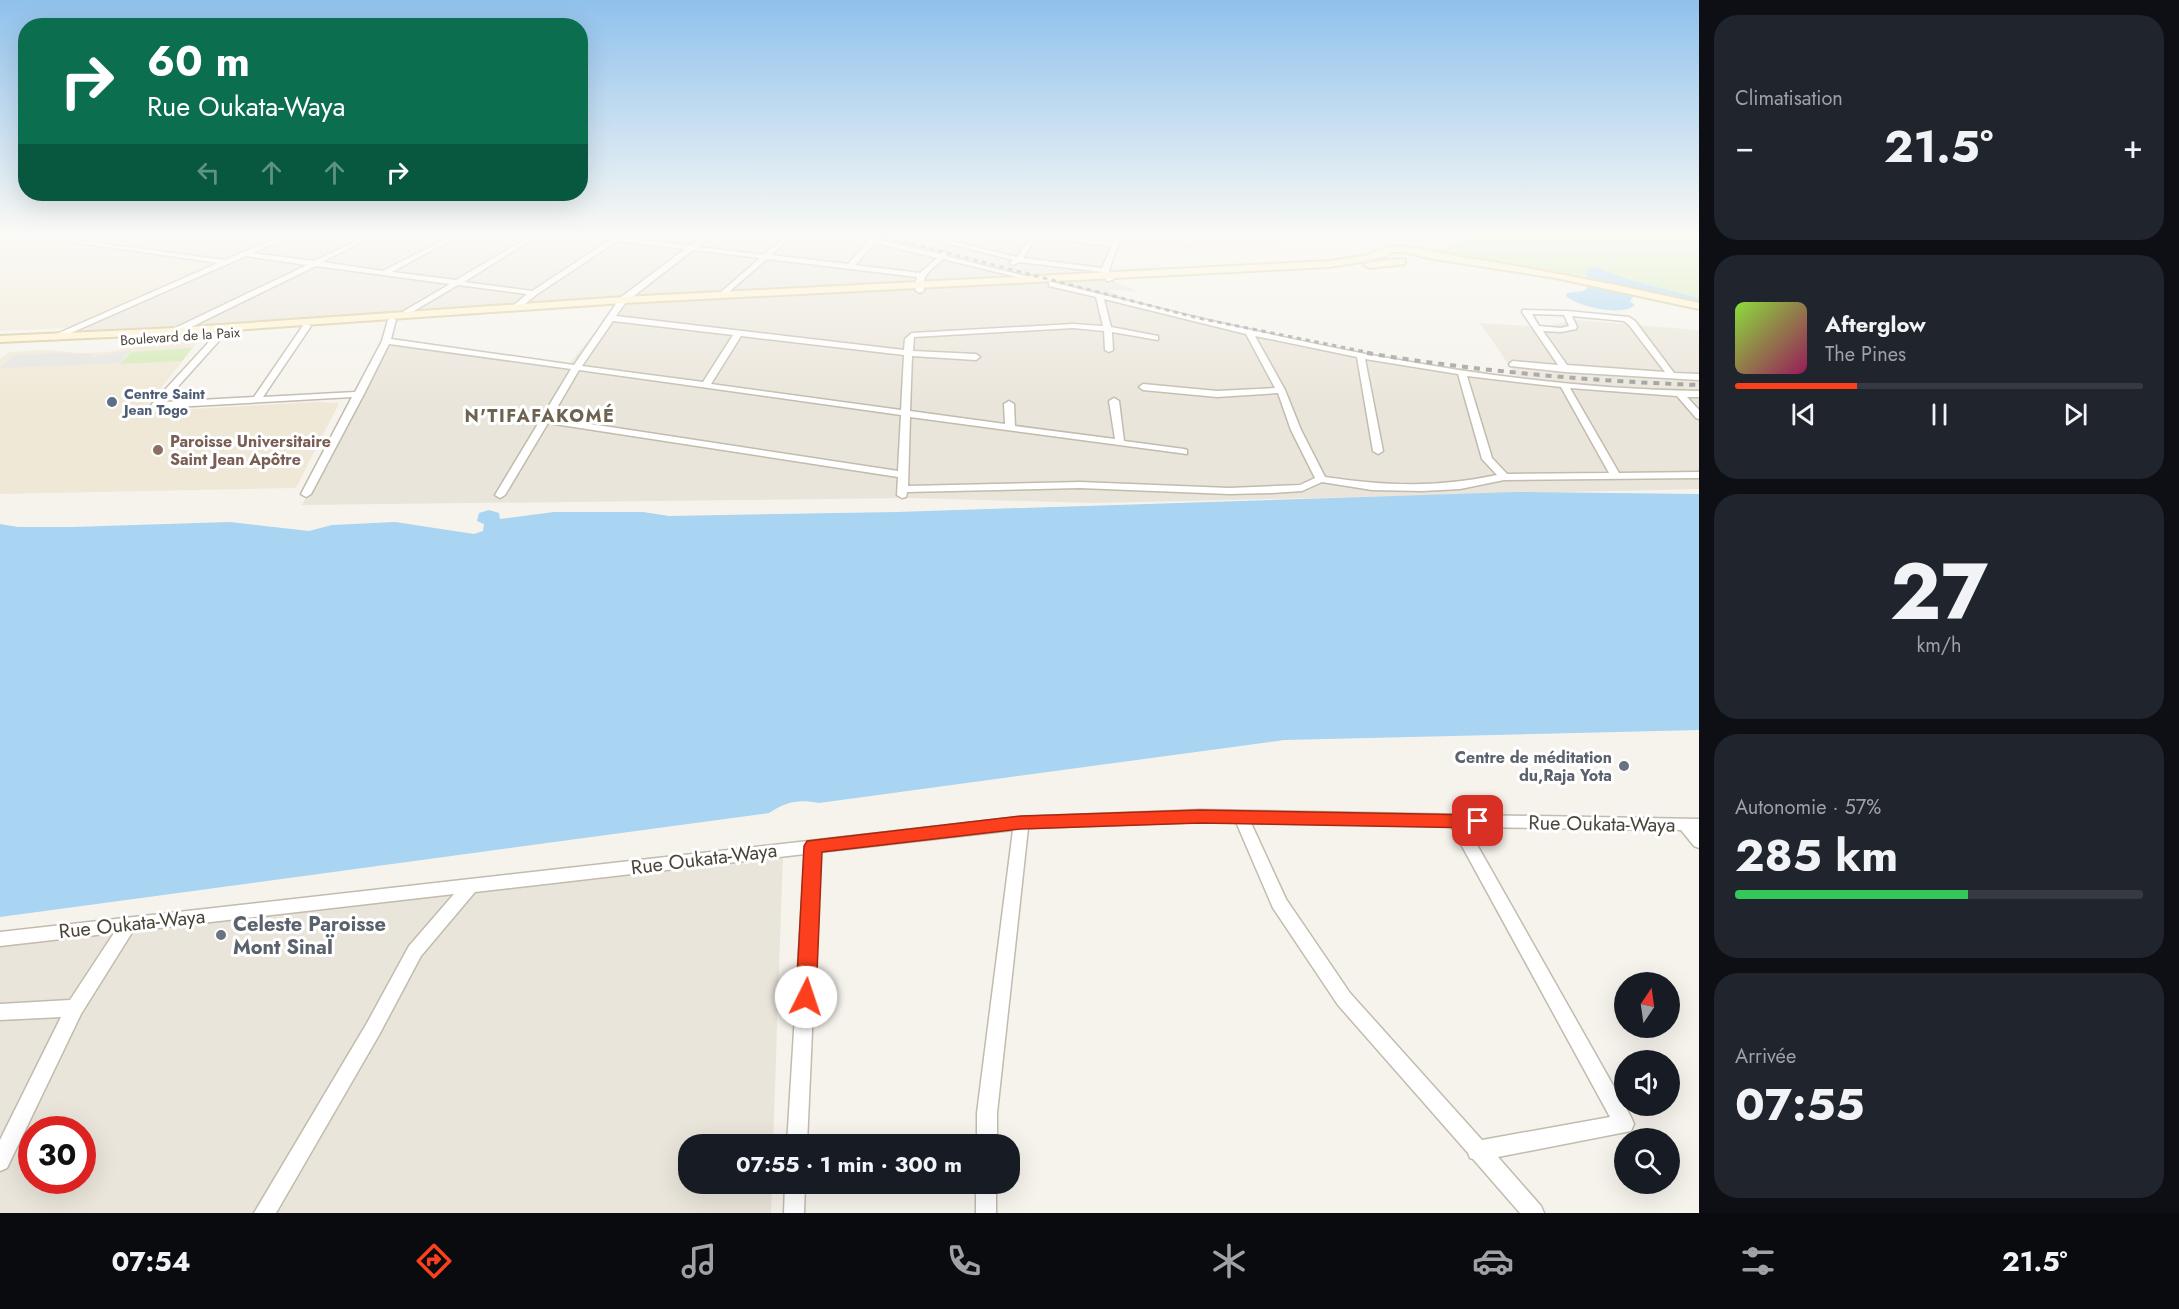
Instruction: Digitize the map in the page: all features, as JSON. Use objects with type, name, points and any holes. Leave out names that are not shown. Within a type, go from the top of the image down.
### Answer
[{"type":"main road","name":"Boulevard de la Paix","points":[[0,339],[223,332],[748,294]]},
{"type":"main road","name":"Boulevard de la Paix","points":[[0,345],[174,334],[407,313],[768,294]]},
{"type":"main road","points":[[1624,294],[1699,311]]},
{"type":"main road","points":[[1637,294],[1699,306]]},
{"type":"street","points":[[55,338],[154,294]]},
{"type":"street","points":[[174,334],[254,294]]},
{"type":"street","points":[[407,313],[438,294]]},
{"type":"street","points":[[517,306],[532,294]]},
{"type":"street","points":[[500,495],[610,318],[621,303],[633,294]]},
{"type":"street","points":[[1091,294],[1361,357],[1461,374],[1564,385],[1699,394]]},
{"type":"street","points":[[1098,296],[1108,329],[1109,350]]},
{"type":"street","points":[[1564,369],[1526,312],[1567,313],[1626,319],[1632,323],[1671,374]]},
{"type":"street","points":[[1538,328],[1561,330],[1573,327],[1567,313]]},
{"type":"street","points":[[610,318],[910,353],[976,357]]},
{"type":"street","points":[[306,494],[360,394],[386,341],[392,320]]},
{"type":"street","points":[[256,400],[307,326]]},
{"type":"street","points":[[1155,338],[1108,329],[1059,326],[919,333],[910,337],[904,412],[902,493],[1080,485],[1261,490],[1302,488],[1321,479],[1372,487],[1422,488],[1460,486],[1504,477],[1699,475]]},
{"type":"street","points":[[223,332],[156,405],[360,394]]},
{"type":"street","points":[[1249,332],[1281,390],[1296,430],[1321,479]]},
{"type":"street","points":[[706,385],[739,333]]},
{"type":"street","points":[[386,341],[1185,452]]},
{"type":"street","points":[[1361,357],[1378,451]]},
{"type":"street","points":[[1513,364],[1699,377]]},
{"type":"street","points":[[1461,374],[1487,459],[1504,477]]},
{"type":"street","points":[[1564,385],[1616,476]]},
{"type":"street","points":[[1143,387],[1217,394],[1281,390]]},
{"type":"street","points":[[1680,394],[1699,416]]},
{"type":"street","points":[[1114,401],[1120,443]]},
{"type":"street","points":[[1009,404],[1010,428]]},
{"type":"street","points":[[547,420],[902,475]]},
{"type":"street","name":"Rue Oukata-Waya","points":[[0,939],[1021,823],[1200,816],[1693,825]]},
{"type":"street","points":[[1241,818],[1279,903],[1344,999],[1534,1213]]},
{"type":"street","points":[[1456,821],[1624,1124],[1477,1151]]},
{"type":"street","points":[[987,1134],[987,1113],[1021,823]]},
{"type":"street","points":[[1693,825],[1699,842]]},
{"type":"street","points":[[798,1134],[813,846]]},
{"type":"street","points":[[264,1213],[373,1029],[416,951],[471,885]]},
{"type":"street","points":[[0,1161],[75,1008],[128,925]]},
{"type":"street","points":[[0,1012],[75,1008]]},
{"type":"street","points":[[794,1213],[795,1194]]},
{"type":"street","points":[[986,1194],[986,1213]]},
{"type":"shaded area","points":[[0,294],[146,294],[69,328],[0,331]]},
{"type":"shaded area","points":[[161,294],[1115,294],[1137,305],[1346,354],[1520,381],[1480,323],[1543,327],[1576,320],[1699,330],[1699,489],[1094,503],[911,498],[302,505],[389,342],[568,365],[613,310],[613,302],[73,334]]},
{"type":"shaded area","name":"Paroisse Universitaire Saint Jean Apôtre","points":[[200,339],[142,412],[313,402],[339,403],[296,488],[0,494],[0,359],[9,352],[46,350],[81,353],[107,352],[167,341]]},
{"type":"shaded area","points":[[131,350],[120,363],[0,368],[15,355],[60,353],[93,354],[92,357]]},
{"type":"shaded area","points":[[783,853],[773,1134],[678,1134],[678,1194],[772,1194],[771,1213],[0,1213],[0,937]]},
{"type":"green space","points":[[1682,294],[1699,294],[1699,298]]},
{"type":"green space","points":[[192,348],[182,361],[120,364],[132,352]]},
{"type":"water","points":[[1567,294],[1636,294],[1630,301],[1635,305],[1629,309],[1620,310],[1590,307],[1566,296]]},
{"type":"water","points":[[1659,294],[1682,294],[1699,298],[1699,303]]},
{"type":"water","points":[[1516,492],[1699,494],[1699,730],[1284,740],[819,803],[805,801],[781,806],[769,813],[0,917],[0,524],[18,527],[72,527],[230,522],[309,531],[332,525],[395,522],[474,534],[483,531],[484,524],[477,521],[479,513],[489,510],[499,513],[500,519],[554,512],[643,512],[669,516],[897,512]]},
{"type":"railway","points":[[1104,294],[1198,318],[1376,354]]},
{"type":"railway","points":[[1367,353],[1533,374],[1699,385]]},
{"type":"place","name":"Centre Saint Jean Togo","points":[[112,402]]},
{"type":"place","name":"Paroisse Universitaire Saint Jean Apôtre","points":[[158,450]]},
{"type":"place","name":"Centre de méditation du,Raja Yota","points":[[1624,766]]},
{"type":"place","name":"Celeste Paroisse Mont SinaÏ","points":[[221,935]]},
{"type":"district","name":"N'TIFAFAKOMÉ","points":[[540,416]]},
{"type":"route","points":[[806,997],[813,846],[1021,823],[1128,821],[1200,816],[1478,821]]}]
